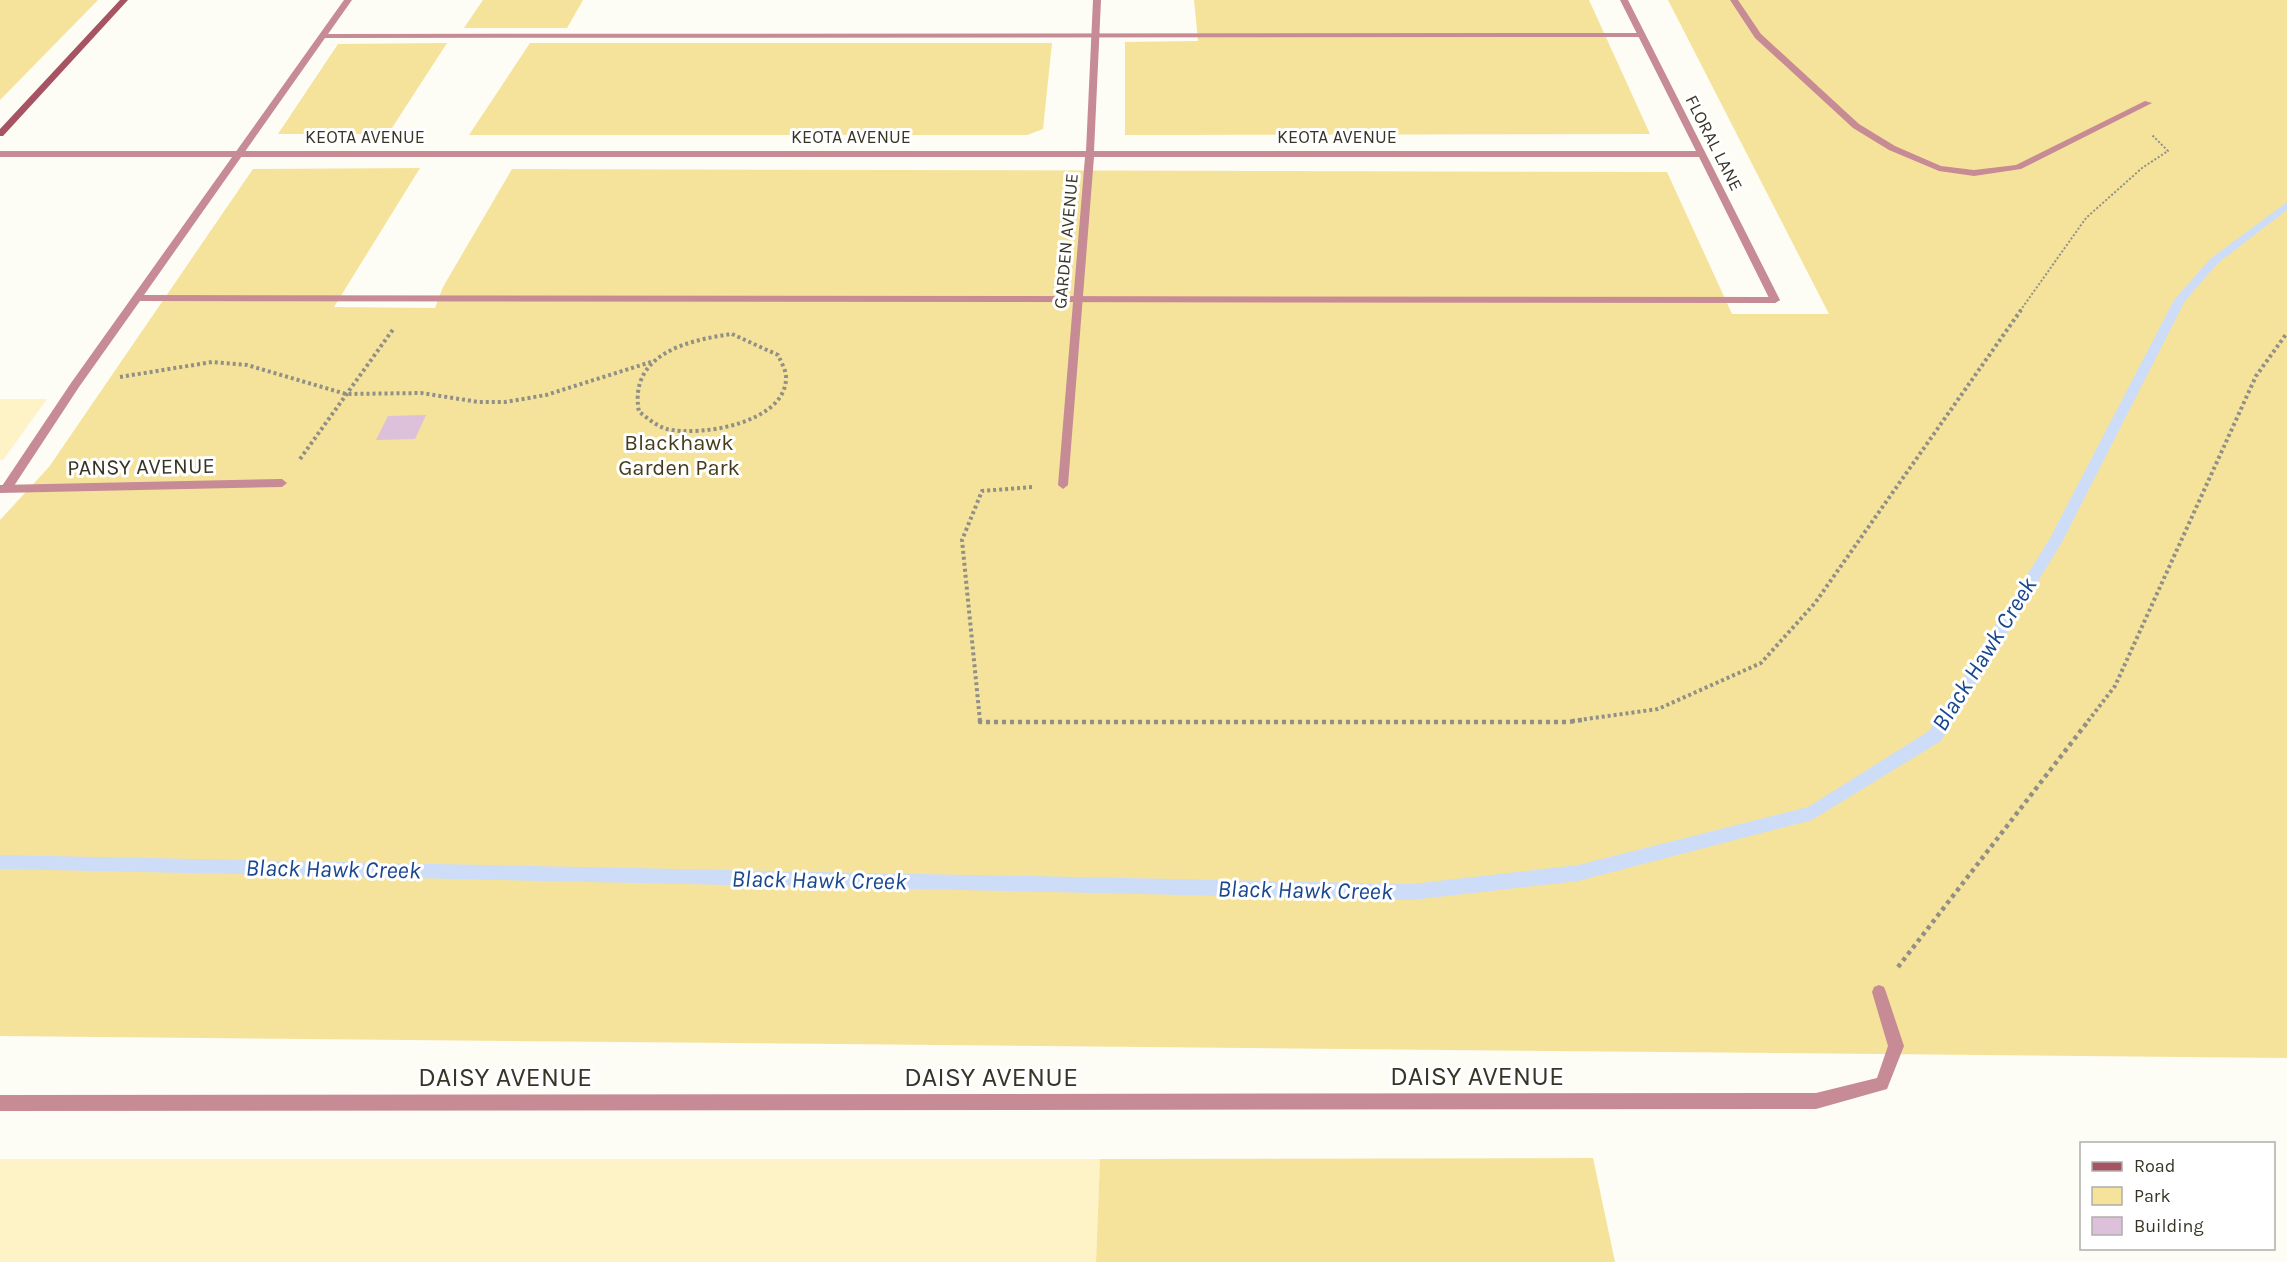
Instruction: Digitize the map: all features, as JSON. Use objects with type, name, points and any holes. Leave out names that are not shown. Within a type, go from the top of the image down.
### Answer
[{"type":"street","points":[[0,134],[124,0]]},
{"type":"street","points":[[3,489],[348,0]]},
{"type":"street","name":"GARDEN AVENUE","points":[[1063,485],[1090,153],[1097,0]]},
{"type":"street","name":"FLORAL LANE","points":[[1077,301],[1775,300],[1624,0]]},
{"type":"street","points":[[1734,0],[1758,36],[1856,126],[1892,148],[1940,168],[1974,173],[2018,167],[2148,103]]},
{"type":"street","points":[[324,36],[1641,35]]},
{"type":"street","name":"KEOTA AVENUE","points":[[0,154],[1701,154]]},
{"type":"street","points":[[138,298],[1077,301]]},
{"type":"street","name":"PANSY AVENUE","points":[[3,489],[282,483]]},
{"type":"street","name":"DAISY AVENUE","points":[[0,1103],[1816,1101],[1882,1084],[1896,1046],[1880,992]]},
{"type":"path","points":[[1063,485],[982,490],[962,540],[980,722],[1568,722],[1658,709],[1761,663],[1815,603],[2086,218],[2142,168],[2168,151],[2129,112]]},
{"type":"path","points":[[282,483],[415,300]]},
{"type":"path","points":[[1880,992],[2115,686],[2256,376],[2287,333]]},
{"type":"path","points":[[75,385],[212,362],[247,365],[346,394],[421,393],[479,402],[505,402],[546,395],[651,362],[678,346],[702,338],[732,334],[778,355],[786,376],[783,392],[768,410],[739,423],[710,431],[684,431],[663,428],[639,412],[636,399],[638,385],[651,362]]},
{"type":"shaded area","points":[[0,399],[47,399],[3,460],[0,460]]},
{"type":"shaded area","points":[[0,1159],[1100,1159],[1096,1262],[0,1262]]},
{"type":"green space","points":[[0,0],[98,0],[0,100]]},
{"type":"green space","points":[[483,0],[583,0],[567,28],[464,28]]},
{"type":"green space","points":[[1194,0],[1589,0],[1650,134],[1125,135],[1125,42],[1198,41]]},
{"type":"green space","name":"Blackhawk Garden Park","points":[[1668,0],[2287,0],[2287,1058],[0,1036],[0,520],[49,467],[253,169],[420,168],[334,307],[435,308],[443,287],[512,169],[1667,172],[1732,314],[1829,314]]},
{"type":"green space","points":[[447,43],[388,134],[278,134],[338,44]]},
{"type":"green space","points":[[530,43],[1052,43],[1043,129],[1027,135],[469,135]]},
{"type":"green space","points":[[1593,1158],[1615,1262],[1096,1262],[1100,1159]]},
{"type":"building","points":[[426,415],[415,439],[376,440],[388,416]]},
{"type":"waterway","name":"Black Hawk Creek","points":[[0,862],[1412,892],[1578,873],[1812,813],[1935,736],[2055,542],[2180,300],[2214,261],[2287,205]]}]
